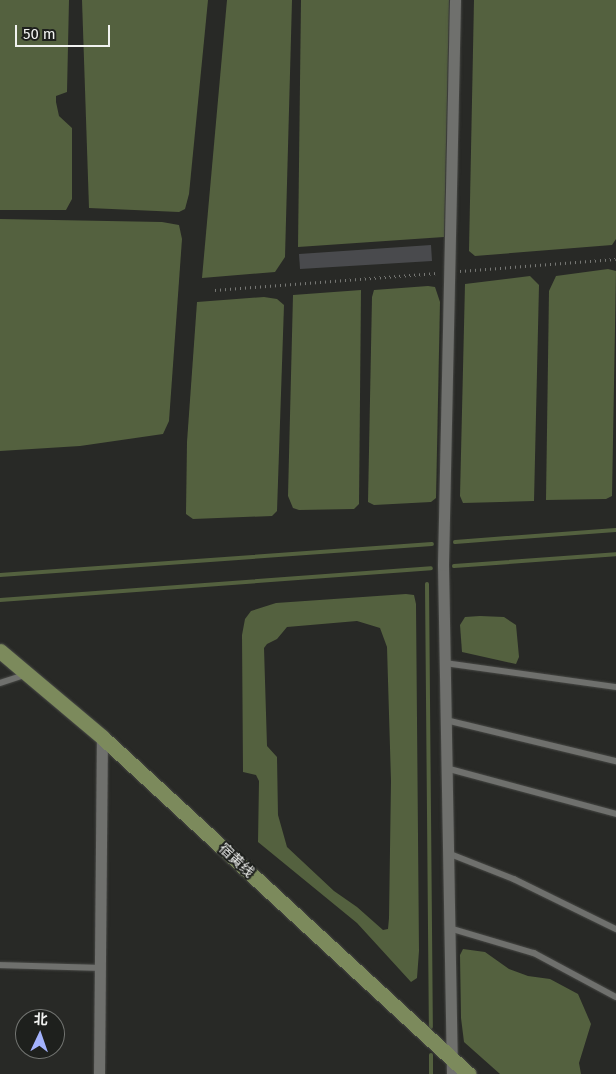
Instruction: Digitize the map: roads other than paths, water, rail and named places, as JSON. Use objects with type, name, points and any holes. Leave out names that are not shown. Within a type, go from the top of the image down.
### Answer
[{"type":"main road","name":"宿黄线","points":[[0,651],[102,737],[452,1067],[469,1074]]},
{"type":"street","points":[[452,1067],[443,565],[455,0]]},
{"type":"street","points":[[100,1074],[102,737]]},
{"type":"lane","points":[[444,663],[616,687]]},
{"type":"lane","points":[[0,683],[28,673]]},
{"type":"lane","points":[[446,720],[616,761]]},
{"type":"lane","points":[[446,768],[616,814]]},
{"type":"lane","points":[[448,853],[514,878],[616,929]]},
{"type":"lane","points":[[449,928],[534,953],[616,997]]},
{"type":"lane","points":[[0,965],[100,968]]},
{"type":"waterway","points":[[455,542],[616,530]]},
{"type":"waterway","points":[[0,575],[432,544]]},
{"type":"waterway","points":[[454,566],[616,554]]},
{"type":"waterway","points":[[0,600],[431,568]]},
{"type":"waterway","points":[[427,584],[431,1027]]},
{"type":"waterway","points":[[431,1055],[431,1074]]}]
